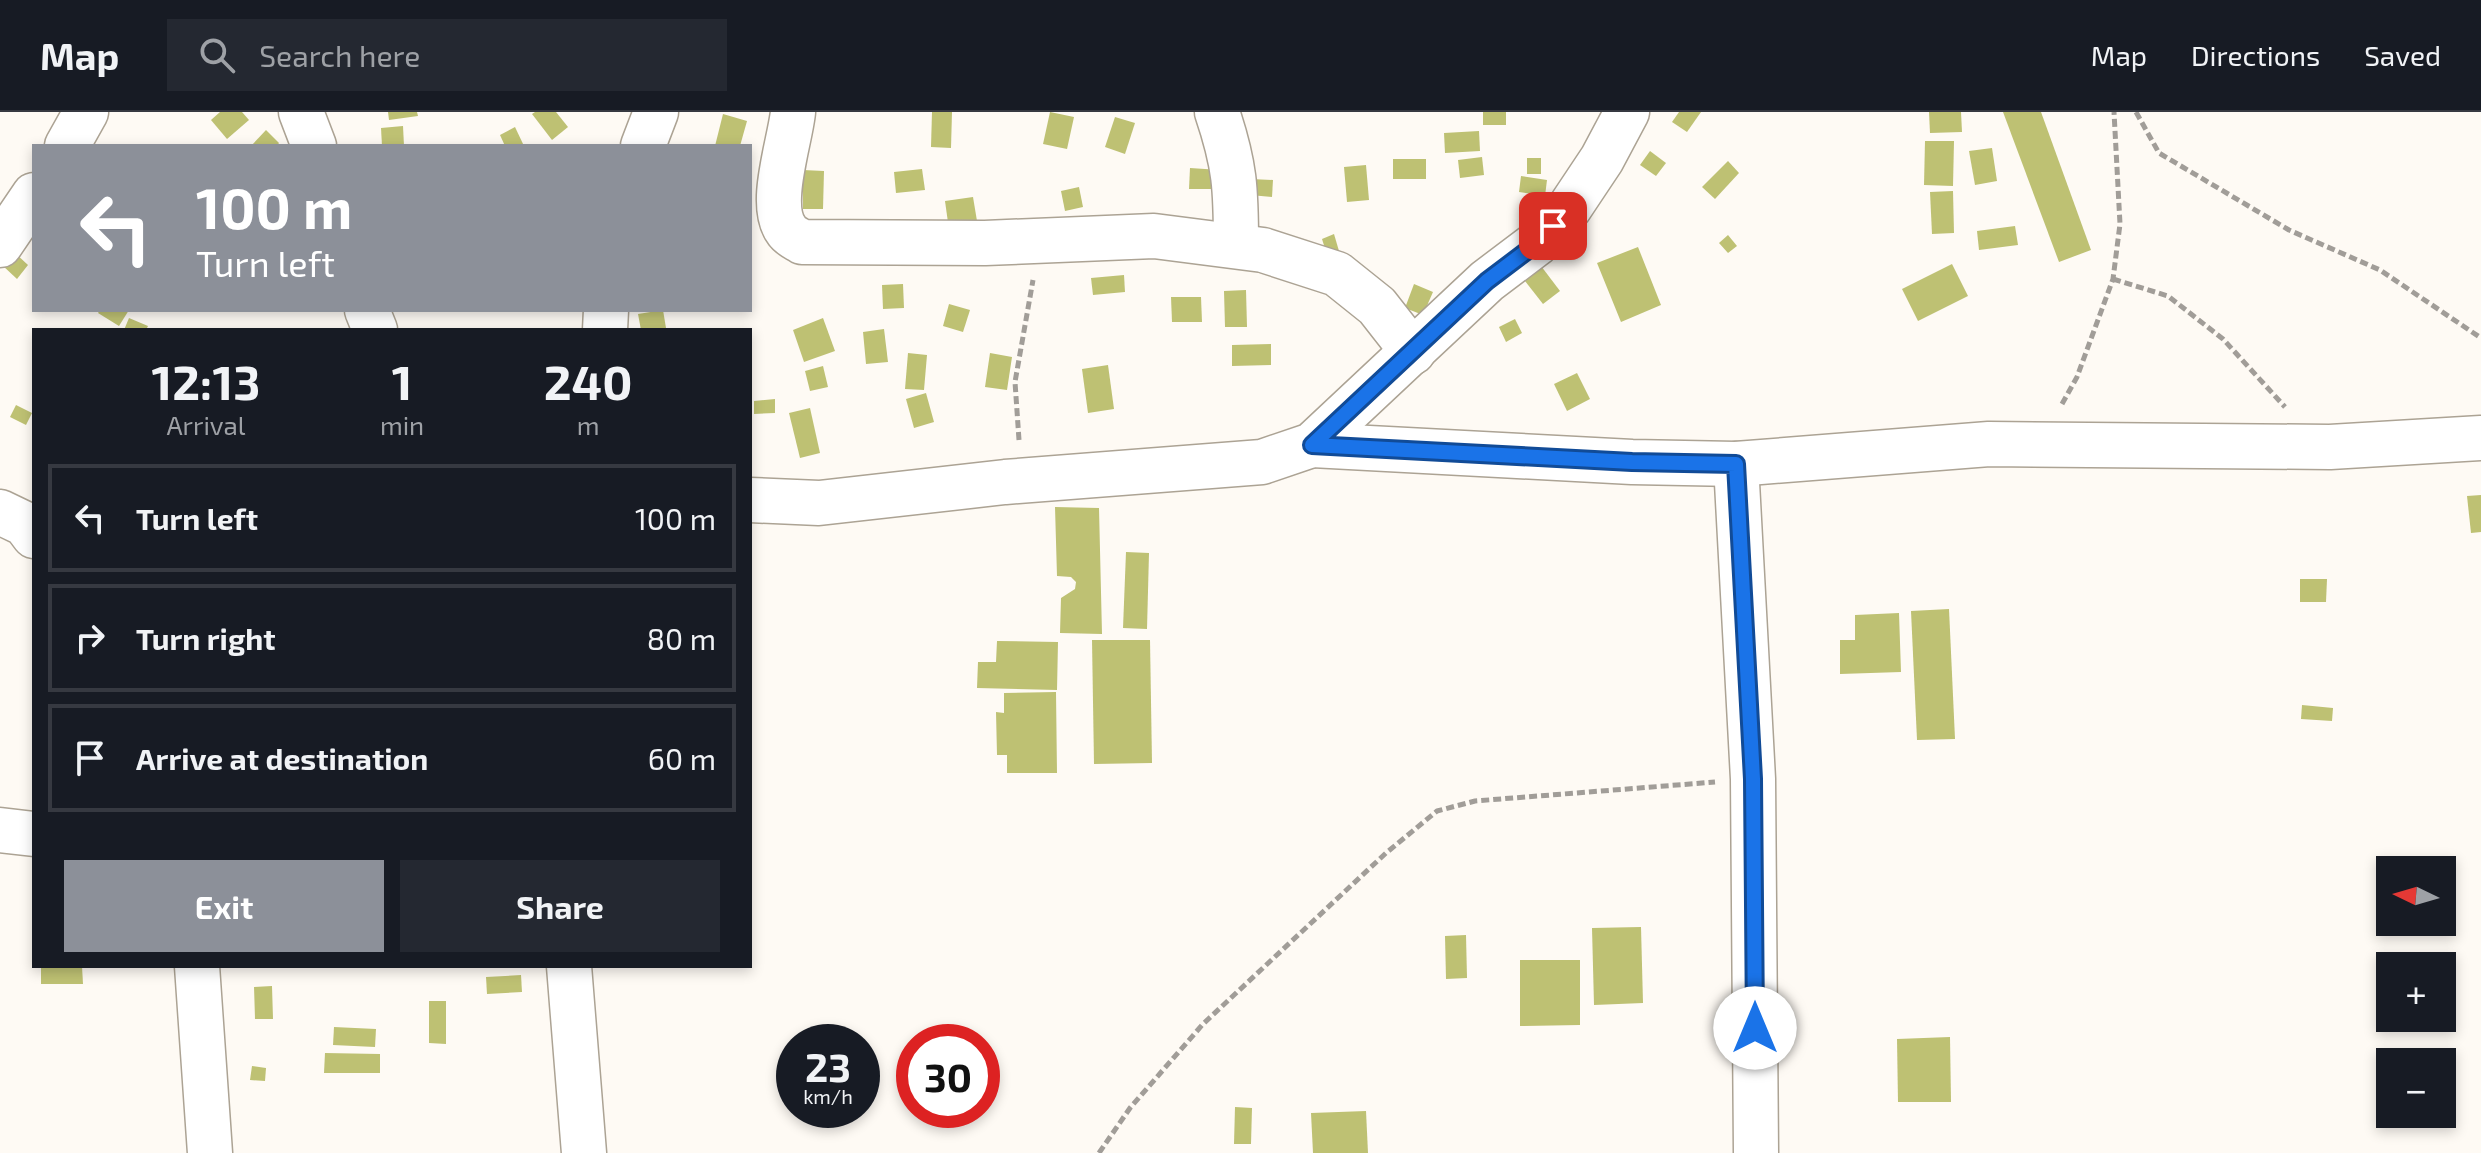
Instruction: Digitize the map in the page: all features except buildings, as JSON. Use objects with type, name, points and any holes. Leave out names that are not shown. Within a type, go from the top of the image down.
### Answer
[{"type":"street","points":[[68,144],[86,112]]},
{"type":"street","points":[[301,112],[313,144]]},
{"type":"street","points":[[644,144],[656,112]]},
{"type":"street","points":[[793,112],[782,165],[780,216],[787,232],[802,242],[1034,241],[1154,236],[1236,245],[1305,262],[1337,274],[1377,306],[1413,352]]},
{"type":"street","points":[[1217,112],[1231,150],[1236,183],[1236,245]]},
{"type":"street","points":[[1312,445],[1487,281],[1536,244],[1570,207],[1602,159],[1627,112]]},
{"type":"street","points":[[0,245],[32,198]]},
{"type":"street","points":[[752,500],[819,503],[1022,481],[1262,462],[1312,445],[1632,462],[1736,464],[1989,444],[2330,447],[2481,438]]},
{"type":"street","points":[[1736,464],[1753,779],[1756,1153]]},
{"type":"street","points":[[0,512],[25,524],[32,533]]},
{"type":"street","points":[[0,541],[32,543]]},
{"type":"street","points":[[0,830],[32,834]]},
{"type":"street","points":[[197,968],[210,1153]]},
{"type":"street","points":[[569,968],[584,1153]]},
{"type":"path","points":[[2058,409],[2077,377],[2113,279],[2120,224],[2114,112]]},
{"type":"path","points":[[2136,112],[2159,153],[2289,230],[2380,270],[2481,338]]},
{"type":"path","points":[[1022,481],[1015,382],[1035,267],[1034,241]]},
{"type":"path","points":[[2113,279],[2168,296],[2223,339],[2270,394],[2330,447]]},
{"type":"path","points":[[1099,1153],[1130,1108],[1203,1024],[1386,853],[1437,811],[1475,801],[1753,779]]},
{"type":"route","points":[[1553,226],[1536,244],[1487,281],[1312,445],[1632,462],[1736,464],[1753,779],[1755,1028]]}]
